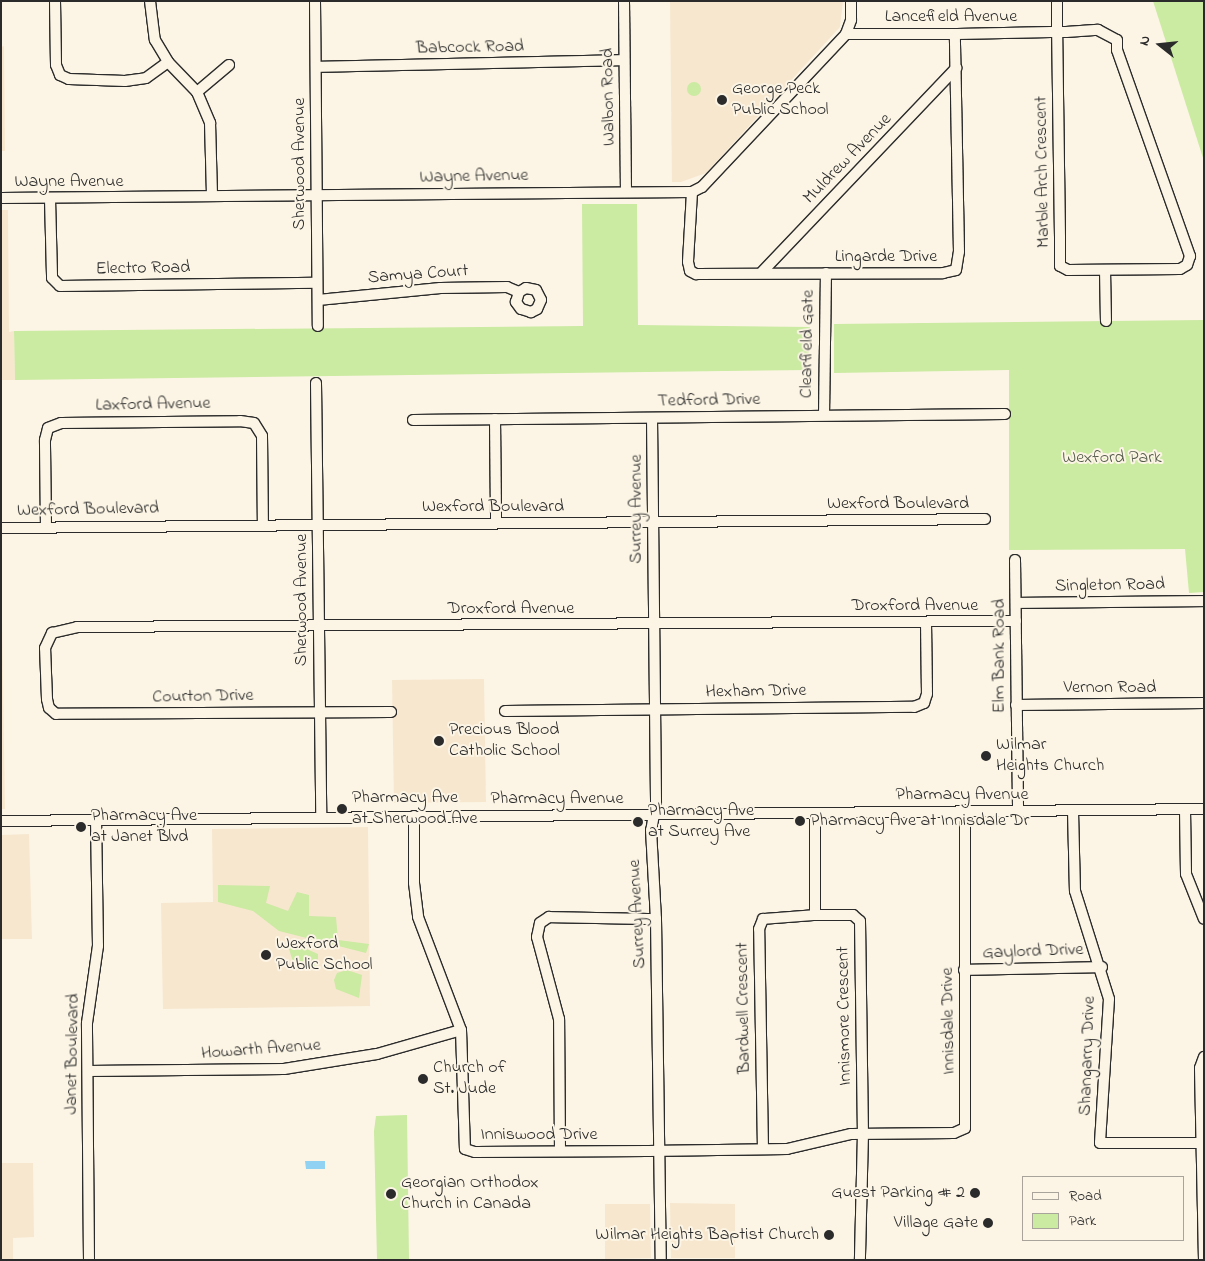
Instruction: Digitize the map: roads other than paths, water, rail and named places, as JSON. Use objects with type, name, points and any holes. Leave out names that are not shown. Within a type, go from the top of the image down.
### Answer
[{"type":"street","points":[[55,1],[56,65],[60,75],[70,79],[125,81],[146,78],[168,62]]},
{"type":"street","points":[[150,1],[150,23],[155,40],[168,62],[197,92],[210,123],[212,196]]},
{"type":"street","name":"Sherwood Avenue","points":[[315,1],[318,326]]},
{"type":"street","name":"Walbon Road","points":[[624,1],[626,192]]},
{"type":"street","points":[[692,192],[702,187],[846,34],[851,20],[852,1]]},
{"type":"street","name":"Marble Arch Crescent","points":[[1057,1],[1057,32],[1060,266],[1068,270],[1180,269],[1187,265],[1190,256],[1117,50],[1117,40],[1098,30],[1057,32]]},
{"type":"street","name":"Lancefield Avenue","points":[[846,34],[1057,32]]},
{"type":"street","name":"Lingarde Drive","points":[[692,192],[690,272],[706,275],[762,272],[826,273],[956,270],[959,252],[955,34]]},
{"type":"street","name":"Babcock Road","points":[[316,67],[624,60]]},
{"type":"street","points":[[197,92],[229,65]]},
{"type":"street","name":"Muldrew Avenue","points":[[762,272],[956,68]]},
{"type":"street","name":"Wayne Avenue","points":[[1,198],[692,192]]},
{"type":"street","name":"Electro Road","points":[[50,199],[52,278],[60,286],[317,283]]},
{"type":"street","points":[[1105,270],[1106,321]]},
{"type":"street","name":"Clearfield Gate","points":[[824,416],[826,273]]},
{"type":"street","name":"Samya Court","points":[[318,300],[440,288],[507,287],[519,292]]},
{"type":"street","name":"Sherwood Avenue","points":[[316,383],[321,818]]},
{"type":"street","name":"Tedford Drive","points":[[413,420],[1005,414]]},
{"type":"street","name":"Surrey Avenue","points":[[652,418],[655,710],[652,873],[656,919],[661,1260]]},
{"type":"street","points":[[495,419],[496,524]]},
{"type":"street","name":"Laxford Avenue","points":[[46,527],[45,440],[48,428],[61,423],[240,420],[254,423],[262,436],[263,525]]},
{"type":"street","name":"Wexford Boulevard","points":[[1,528],[985,519]]},
{"type":"street","name":"Elm Bank Road","points":[[1016,560],[1018,811]]},
{"type":"street","name":"Singleton Road","points":[[1016,603],[1204,601]]},
{"type":"street","name":"Droxford Avenue","points":[[46,677],[45,648],[52,633],[77,627],[1016,621]]},
{"type":"street","name":"Hexham Drive","points":[[505,711],[914,707],[924,704],[927,694],[926,622]]},
{"type":"street","name":"Courton Drive","points":[[46,677],[49,708],[56,714],[391,712]]},
{"type":"street","name":"Vernon Road","points":[[1016,705],[1204,703]]},
{"type":"street","name":"Pharmacy Avenue","points":[[1,821],[1204,809]]},
{"type":"street","name":"Innisdale Drive","points":[[863,1133],[954,1133],[965,1128],[965,810]]},
{"type":"street","points":[[1185,810],[1186,874],[1203,916]]},
{"type":"street","name":"Shangarry Drive","points":[[1073,811],[1076,891],[1102,967],[1109,998],[1100,1143],[1202,1143]]},
{"type":"street","points":[[815,813],[815,915]]},
{"type":"street","name":"Inniswood Drive","points":[[414,816],[414,883],[418,917],[461,1030],[465,1149],[475,1152],[788,1149],[863,1133]]},
{"type":"street","name":"Janet Boulevard","points":[[89,1260],[88,1015],[98,946],[96,820]]},
{"type":"street","name":"Innismore Crescent","points":[[815,915],[854,915],[860,921],[863,1133],[860,1260]]},
{"type":"street","name":"Bardwell Crescent","points":[[763,1149],[759,929],[763,919],[815,915]]},
{"type":"street","points":[[560,1151],[559,1019],[537,937],[540,923],[549,917],[656,919]]},
{"type":"street","name":"Gaylord Drive","points":[[964,970],[1102,967]]},
{"type":"street","name":"Howarth Avenue","points":[[88,1071],[284,1069],[377,1054],[461,1030]]},
{"type":"street","points":[[1204,1057],[1200,1068],[1204,1260]]},
{"type":"water","points":[[305,1161],[325,1161],[325,1169],[306,1169]]},
{"type":"place","name":"George Peck Public School","points":[[722,100]]},
{"type":"place","name":"Precious Blood Catholic School","points":[[439,741]]},
{"type":"place","name":"Wilmar Heights Church","points":[[986,756]]},
{"type":"place","name":"Pharmacy Ave at Sherwood Ave","points":[[342,809]]},
{"type":"place","name":"Pharmacy Ave at Innisdale Dr","points":[[800,821]]},
{"type":"place","name":"Pharmacy Ave at Surrey Ave","points":[[638,822]]},
{"type":"place","name":"Pharmacy Ave at Janet Blvd","points":[[81,827]]},
{"type":"place","name":"Wexford Public School","points":[[266,955]]},
{"type":"place","name":"Church of St. Jude","points":[[423,1079]]},
{"type":"place","name":"Guest Parking # 2","points":[[975,1193]]},
{"type":"place","name":"Georgian Orthodox Church in Canada","points":[[391,1194]]},
{"type":"place","name":"Village Gate","points":[[988,1223]]},
{"type":"place","name":"Wilmar Heights Baptist Church","points":[[829,1235]]},
{"type":"park label","name":"Wexford Park","points":[[1112,458]]}]
